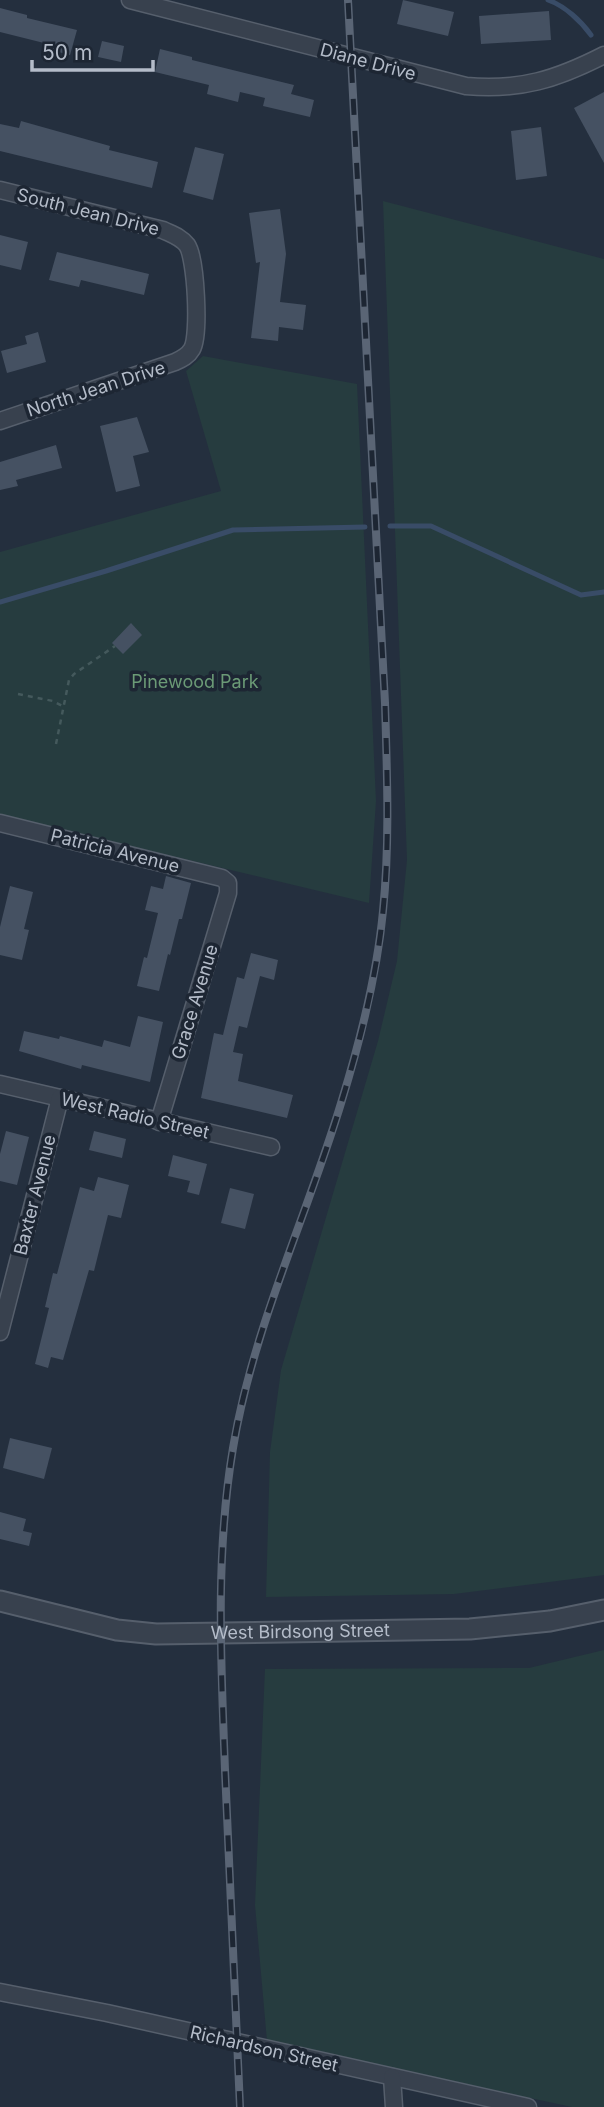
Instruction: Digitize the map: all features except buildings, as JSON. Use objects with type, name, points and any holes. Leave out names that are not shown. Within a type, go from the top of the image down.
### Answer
[{"type":"street","name":"Diane Drive","points":[[130,0],[175,6],[466,86],[492,87],[534,83],[565,75],[604,55]]},
{"type":"street","name":"South Jean Drive","points":[[0,190],[163,230],[182,240],[189,249],[193,262],[196,336],[190,353]]},
{"type":"street","name":"North Jean Drive","points":[[0,421],[164,367],[190,353]]},
{"type":"street","name":"Patricia Avenue","points":[[0,823],[222,878],[228,883]]},
{"type":"street","name":"Grace Avenue","points":[[159,1122],[228,892],[228,883]]},
{"type":"street","name":"West Radio Street","points":[[0,1084],[271,1147]]},
{"type":"street","name":"Baxter Avenue","points":[[0,1332],[60,1098]]},
{"type":"street","name":"West Birdsong Street","points":[[0,1601],[117,1630],[156,1634],[470,1629],[538,1623],[604,1610]]},
{"type":"street","name":"Richardson Street","points":[[0,1992],[528,2107]]},
{"type":"street","points":[[392,2077],[394,2107]]},
{"type":"path","points":[[56,744],[67,684],[71,676],[115,646]]},
{"type":"path","points":[[18,694],[53,701],[64,707]]},
{"type":"green space","points":[[383,201],[604,259],[604,1575],[454,1594],[266,1597],[270,1452],[281,1370],[378,1041],[397,961],[407,860]]},
{"type":"green space","name":"Pinewood Park","points":[[203,356],[357,384],[376,801],[369,903],[0,815],[0,552],[221,491],[186,371]]},
{"type":"green space","points":[[604,1650],[604,2107],[572,2107],[267,2041],[255,1905],[265,1669],[529,1668]]},
{"type":"waterway","points":[[548,0],[572,14],[591,35]]},
{"type":"waterway","points":[[390,526],[431,526],[581,595],[604,592]]},
{"type":"waterway","points":[[0,602],[233,530],[365,527]]},
{"type":"railway","points":[[240,2107],[221,1649],[227,1488],[242,1403],[254,1359],[328,1144],[362,1030],[380,935],[387,859],[385,703],[348,0]]}]
